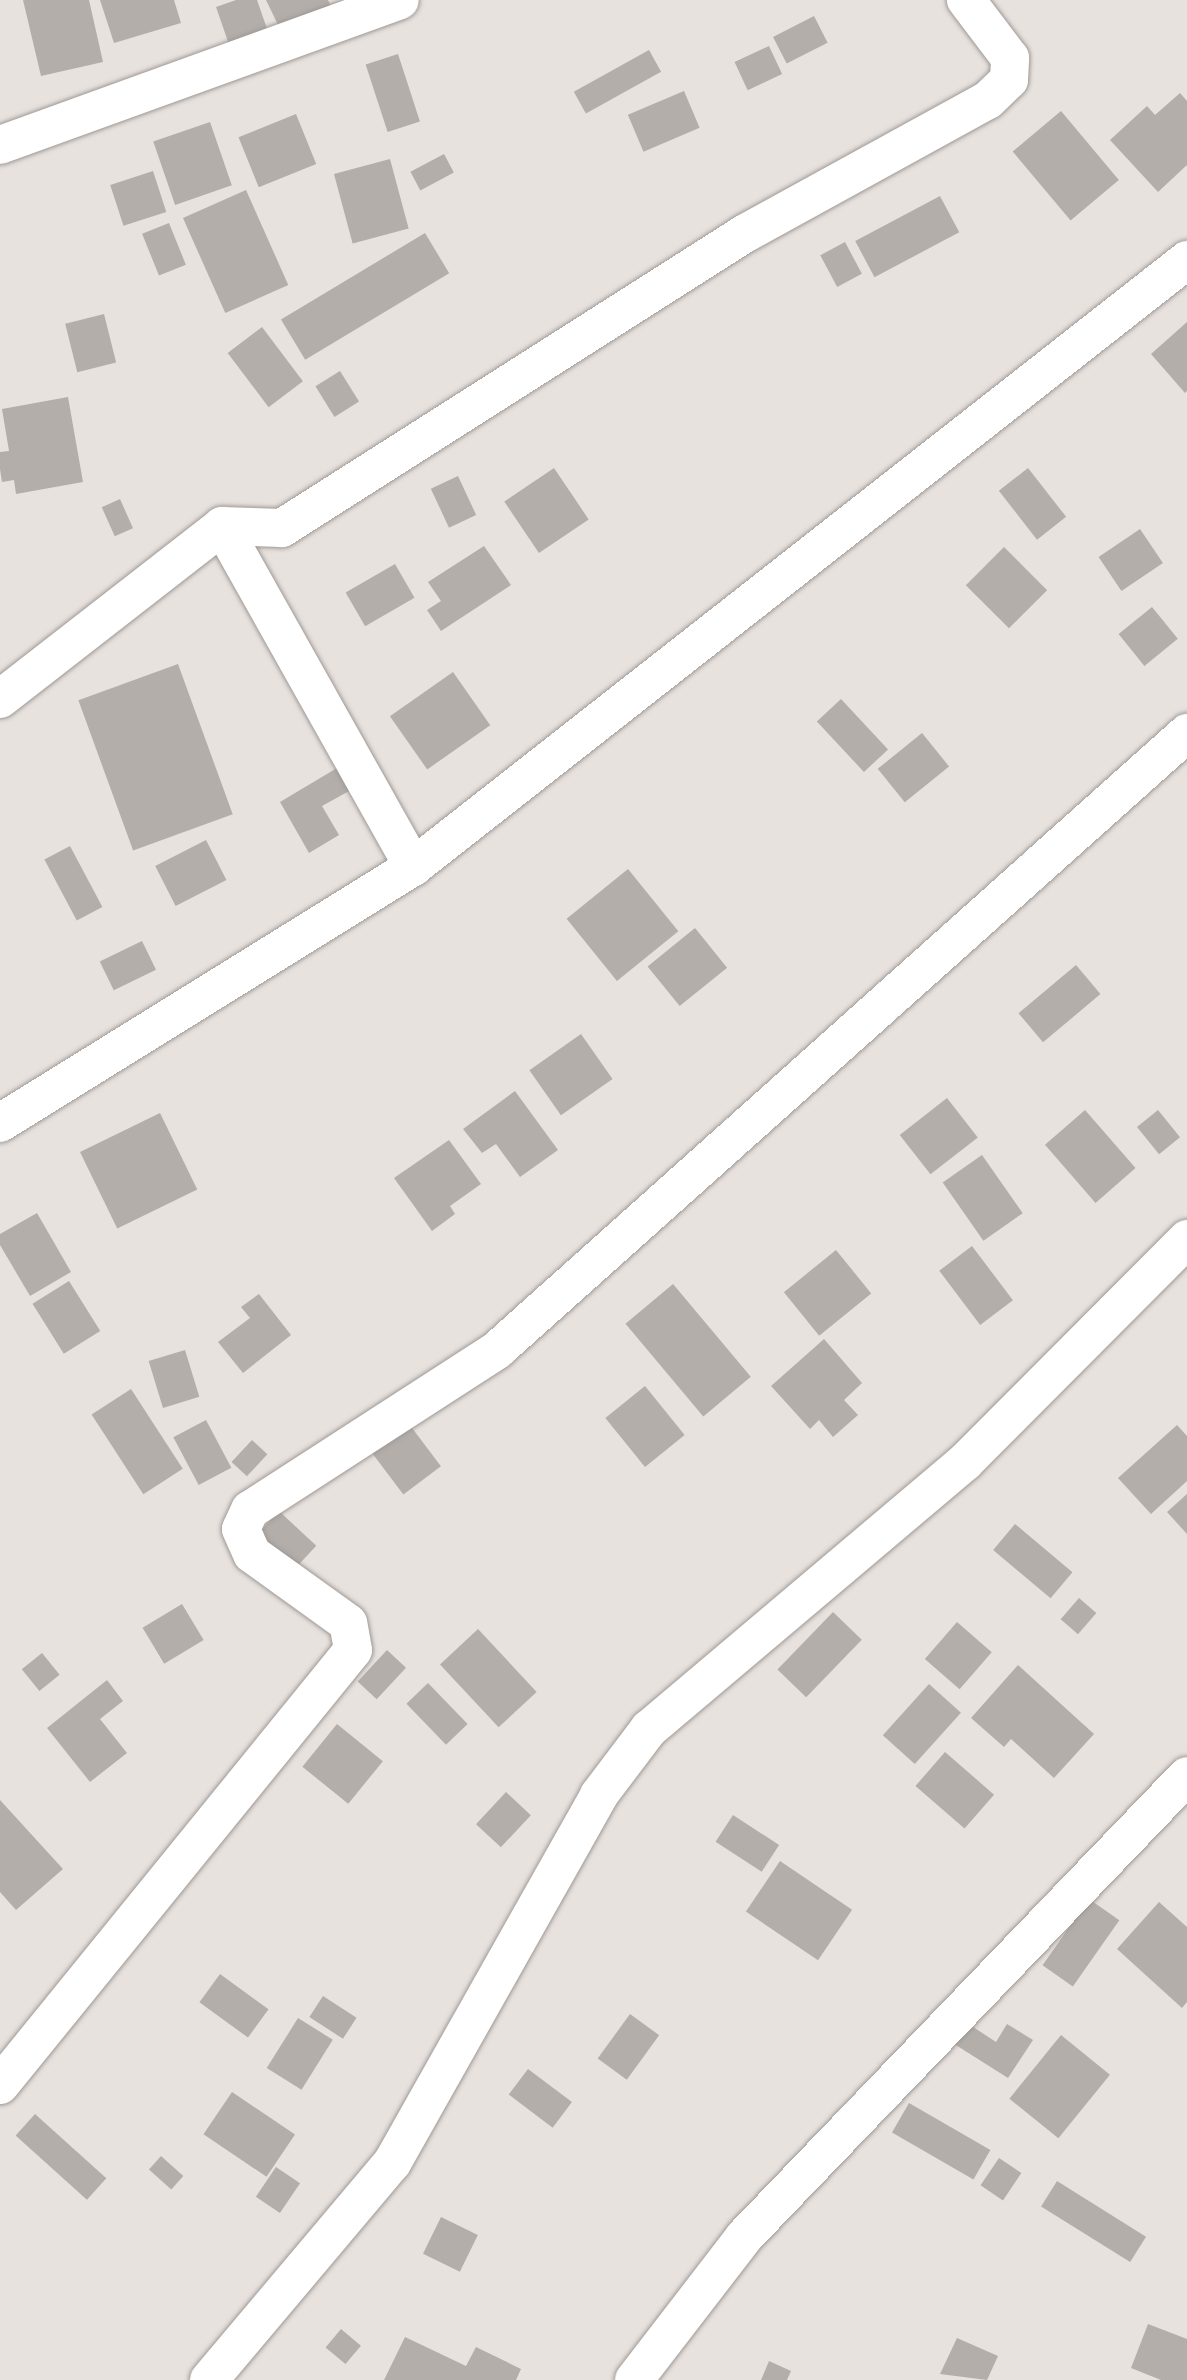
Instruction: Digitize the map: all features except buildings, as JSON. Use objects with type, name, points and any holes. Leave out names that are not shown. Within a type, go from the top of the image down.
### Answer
[{"type":"street","points":[[0,145],[400,0]]},
{"type":"street","points":[[0,699],[222,526],[282,528],[744,234],[988,100],[1009,80],[1010,58],[966,0]]},
{"type":"street","points":[[0,1124],[414,867],[1187,260]]},
{"type":"street","points":[[222,526],[414,867]]},
{"type":"street","points":[[0,2085],[353,1650],[348,1623],[252,1554],[241,1528],[250,1510],[497,1350],[1187,733]]},
{"type":"street","points":[[209,2380],[392,2163],[599,1795],[649,1729],[965,1462],[1187,1239]]},
{"type":"street","points":[[634,2380],[744,2238],[1187,1776]]}]
